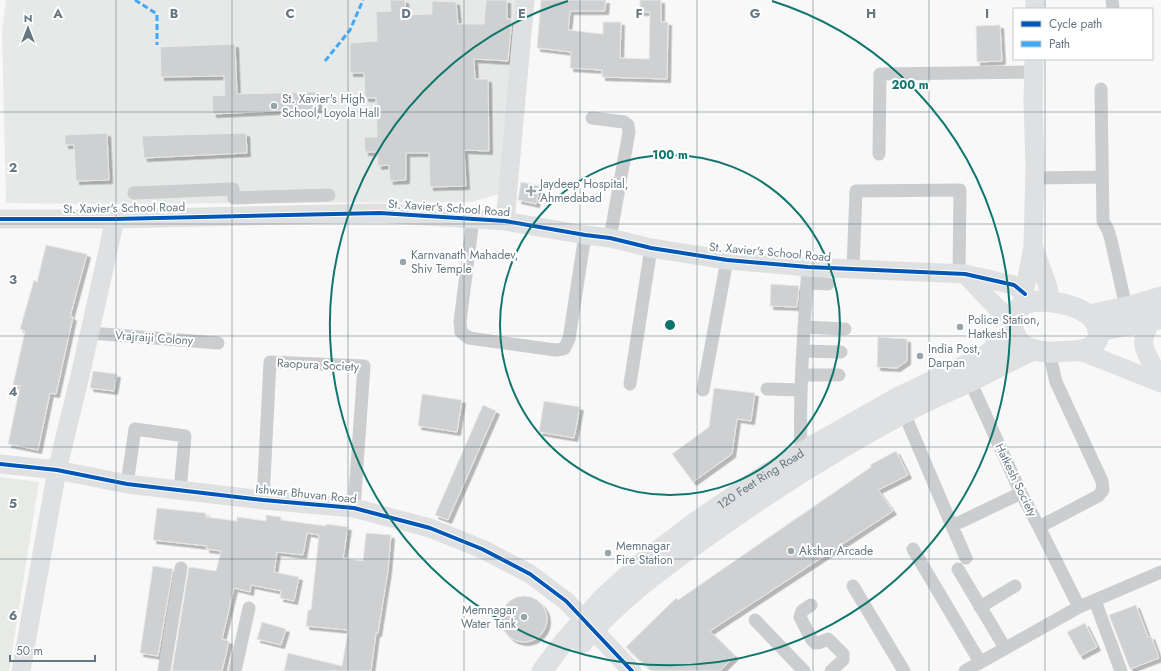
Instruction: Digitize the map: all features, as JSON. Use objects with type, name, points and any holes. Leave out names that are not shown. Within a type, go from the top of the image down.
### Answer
[{"type":"main road","points":[[1091,335],[1126,307],[1161,297]]},
{"type":"main road","points":[[1091,335],[1077,308],[1051,302],[1030,302],[1012,316],[1018,341],[1025,346],[1041,351],[1091,335],[1156,320]]},
{"type":"main road","name":"120 Feet Ring Road","points":[[558,671],[604,597],[643,562],[694,524],[759,479],[801,453],[895,399],[987,356],[1012,316]]},
{"type":"main road","name":"120 Feet Ring Road","points":[[542,671],[588,624],[622,601],[670,563],[740,513],[815,464],[904,413],[970,381],[1041,351]]},
{"type":"street","points":[[505,221],[525,0]]},
{"type":"street","points":[[853,268],[856,191],[960,190],[962,274],[1012,316],[1033,247],[1035,178],[1034,65],[880,74],[879,154]]},
{"type":"street","points":[[1101,89],[1103,221],[1111,240],[1126,307]]},
{"type":"street","points":[[592,118],[624,122],[628,125],[629,132],[610,238]]},
{"type":"street","points":[[1035,178],[1102,177]]},
{"type":"street","points":[[134,193],[233,189],[234,198],[329,195]]},
{"type":"street","name":"St. Xavier's School Road","points":[[0,219],[115,219],[380,213],[505,221],[610,238],[651,248],[807,275],[853,268],[962,274],[1014,285],[1012,316]]},
{"type":"street","points":[[22,671],[57,470],[90,333],[115,219]]},
{"type":"street","points":[[473,219],[460,322],[461,332],[469,338],[555,350],[564,348],[569,339],[586,235]]},
{"type":"street","points":[[1033,247],[1048,287],[1051,302]]},
{"type":"street","points":[[630,384],[651,248]]},
{"type":"street","points":[[703,390],[727,260]]},
{"type":"street","points":[[801,453],[801,390],[807,275],[828,284]]},
{"type":"street","points":[[1156,320],[1145,333],[1143,342],[1144,349],[1159,375]]},
{"type":"street","points":[[804,327],[845,329]]},
{"type":"street","name":"Vrajraiji Colony","points":[[90,333],[218,343]]},
{"type":"street","points":[[1091,335],[1159,375]]},
{"type":"street","points":[[803,351],[841,352]]},
{"type":"street","name":"Hatkesh Society","points":[[970,381],[1021,492],[1039,527],[1098,496],[1103,490],[1102,481],[1041,351]]},
{"type":"street","name":"Raopura Society","points":[[263,500],[270,362],[364,366],[354,508]]},
{"type":"street","points":[[802,375],[839,375]]},
{"type":"street","points":[[767,389],[801,390]]},
{"type":"street","points":[[904,413],[966,558]]},
{"type":"street","points":[[127,484],[135,429],[186,436],[180,490]]},
{"type":"street","name":"Ishwar Bhuvan Road","points":[[0,464],[57,470],[127,484],[263,500],[354,508],[430,528],[482,549],[530,574],[566,600],[632,671]]},
{"type":"street","points":[[952,526],[1021,492]]},
{"type":"street","points":[[1039,527],[1079,607]]},
{"type":"street","points":[[913,549],[980,662]]},
{"type":"street","points":[[164,671],[181,568]]},
{"type":"street","points":[[958,569],[1005,648]]},
{"type":"street","points":[[965,671],[1079,607],[1161,572]]},
{"type":"street","points":[[853,586],[904,671]]},
{"type":"street","points":[[980,607],[1015,586]]},
{"type":"street","points":[[1095,600],[1121,671]]},
{"type":"street","points":[[811,605],[802,611],[800,617],[812,640],[819,644],[825,639],[828,639],[843,654],[843,660],[831,671]]},
{"type":"street","points":[[236,671],[249,608]]},
{"type":"street","points":[[755,620],[804,671]]},
{"type":"shaded area","points":[[6,0],[516,0],[498,194],[472,202],[6,203],[2,32]]},
{"type":"shaded area","points":[[0,477],[39,482],[9,671],[0,671]]},
{"type":"building","points":[[390,0],[405,0],[406,15],[432,14],[432,1],[456,2],[458,24],[484,24],[486,0],[507,0],[507,19],[512,19],[508,61],[474,59],[475,79],[488,79],[489,151],[464,150],[466,186],[430,187],[429,153],[406,153],[406,180],[390,181],[389,165],[378,166],[377,152],[365,152],[364,137],[377,137],[376,98],[365,98],[364,73],[350,73],[350,43],[377,41],[376,12],[391,11]]},
{"type":"building","points":[[541,0],[606,0],[605,11],[570,11],[568,30],[603,34],[603,22],[621,22],[620,58],[649,59],[650,12],[640,12],[640,0],[661,0],[661,22],[668,22],[667,79],[602,77],[602,70],[570,68],[571,52],[537,48]]},
{"type":"building","points":[[1000,25],[1002,61],[977,62],[976,26]]},
{"type":"building","points":[[235,44],[237,94],[317,92],[318,109],[213,114],[212,96],[225,95],[224,76],[161,77],[160,47]]},
{"type":"building","points":[[107,133],[109,180],[76,181],[74,145],[65,145],[65,135]]},
{"type":"building","points":[[246,133],[247,153],[144,158],[142,136]]},
{"type":"building","points":[[521,182],[540,186],[536,204],[518,200]]},
{"type":"building","points":[[46,245],[87,254],[70,317],[73,317],[56,394],[50,393],[38,450],[8,444],[20,386],[13,385],[25,331],[20,329],[34,280],[37,282]]},
{"type":"building","points":[[771,284],[799,286],[797,307],[770,306]]},
{"type":"building","points":[[878,337],[907,339],[907,361],[897,368],[877,367]]},
{"type":"building","points":[[93,371],[117,374],[114,391],[90,388]]},
{"type":"building","points":[[714,388],[755,393],[751,421],[737,419],[732,454],[693,482],[672,454],[709,427]]},
{"type":"building","points":[[422,394],[462,400],[457,432],[418,426]]},
{"type":"building","points":[[544,401],[580,407],[574,438],[539,432]]},
{"type":"building","points":[[483,405],[496,411],[448,520],[435,515]]},
{"type":"building","name":"Akshar Arcade","points":[[896,451],[908,475],[878,490],[893,511],[710,631],[735,656],[720,671],[651,671],[626,647],[676,598],[678,600],[871,467],[870,465]]},
{"type":"building","points":[[157,508],[206,513],[206,517],[237,521],[237,517],[266,521],[266,515],[281,517],[281,520],[326,526],[326,524],[348,527],[343,558],[363,561],[366,533],[391,535],[388,570],[378,633],[376,633],[371,671],[284,671],[288,653],[342,666],[348,630],[306,626],[308,610],[311,610],[319,535],[307,533],[303,555],[277,552],[274,572],[299,577],[294,601],[280,598],[281,591],[251,585],[250,592],[234,588],[222,639],[229,641],[222,671],[172,671],[189,567],[216,571],[221,551],[206,549],[207,546],[153,540]]},
{"type":"building","points":[[153,566],[173,569],[158,656],[140,653]]},
{"type":"building","name":"Memnagar Water Tank","points":[[524,596],[537,600],[543,606],[547,619],[543,632],[537,638],[524,642],[511,638],[505,632],[501,619],[505,606],[511,600]]},
{"type":"building","points":[[1136,605],[1148,637],[1151,636],[1159,658],[1130,669],[1109,615]]},
{"type":"building","points":[[262,622],[286,629],[281,645],[257,639]]},
{"type":"building","points":[[1085,623],[1097,647],[1080,656],[1067,632]]},
{"type":"marked path","points":[[135,0],[157,14],[157,45]]},
{"type":"marked path","points":[[325,61],[350,30],[363,0]]},
{"type":"cycle path","points":[[0,219],[115,219],[380,213],[505,221],[610,238],[651,248],[727,260],[808,267],[965,274],[1014,285],[1025,294]]},
{"type":"cycle path","points":[[0,464],[57,470],[127,484],[263,500],[354,508],[430,528],[482,549],[530,574],[566,601],[632,671]]},
{"type":"place","name":"St. Xavier's High School, Loyola Hall","points":[[274,106]]},
{"type":"place","name":"Jaydeep Hospital, Ahmedabad","points":[[531,191]]},
{"type":"place","name":"Karnvanath Mahadev, Shiv Temple","points":[[403,262]]},
{"type":"place","name":"Police Station, Hatkesh","points":[[960,327]]},
{"type":"place","name":"India Post, Darpan","points":[[920,356]]},
{"type":"place","name":"Akshar Arcade","points":[[791,551]]},
{"type":"place","name":"Memnagar Fire Station","points":[[608,553]]},
{"type":"place","name":"Memnagar Water Tank","points":[[524,617]]}]
